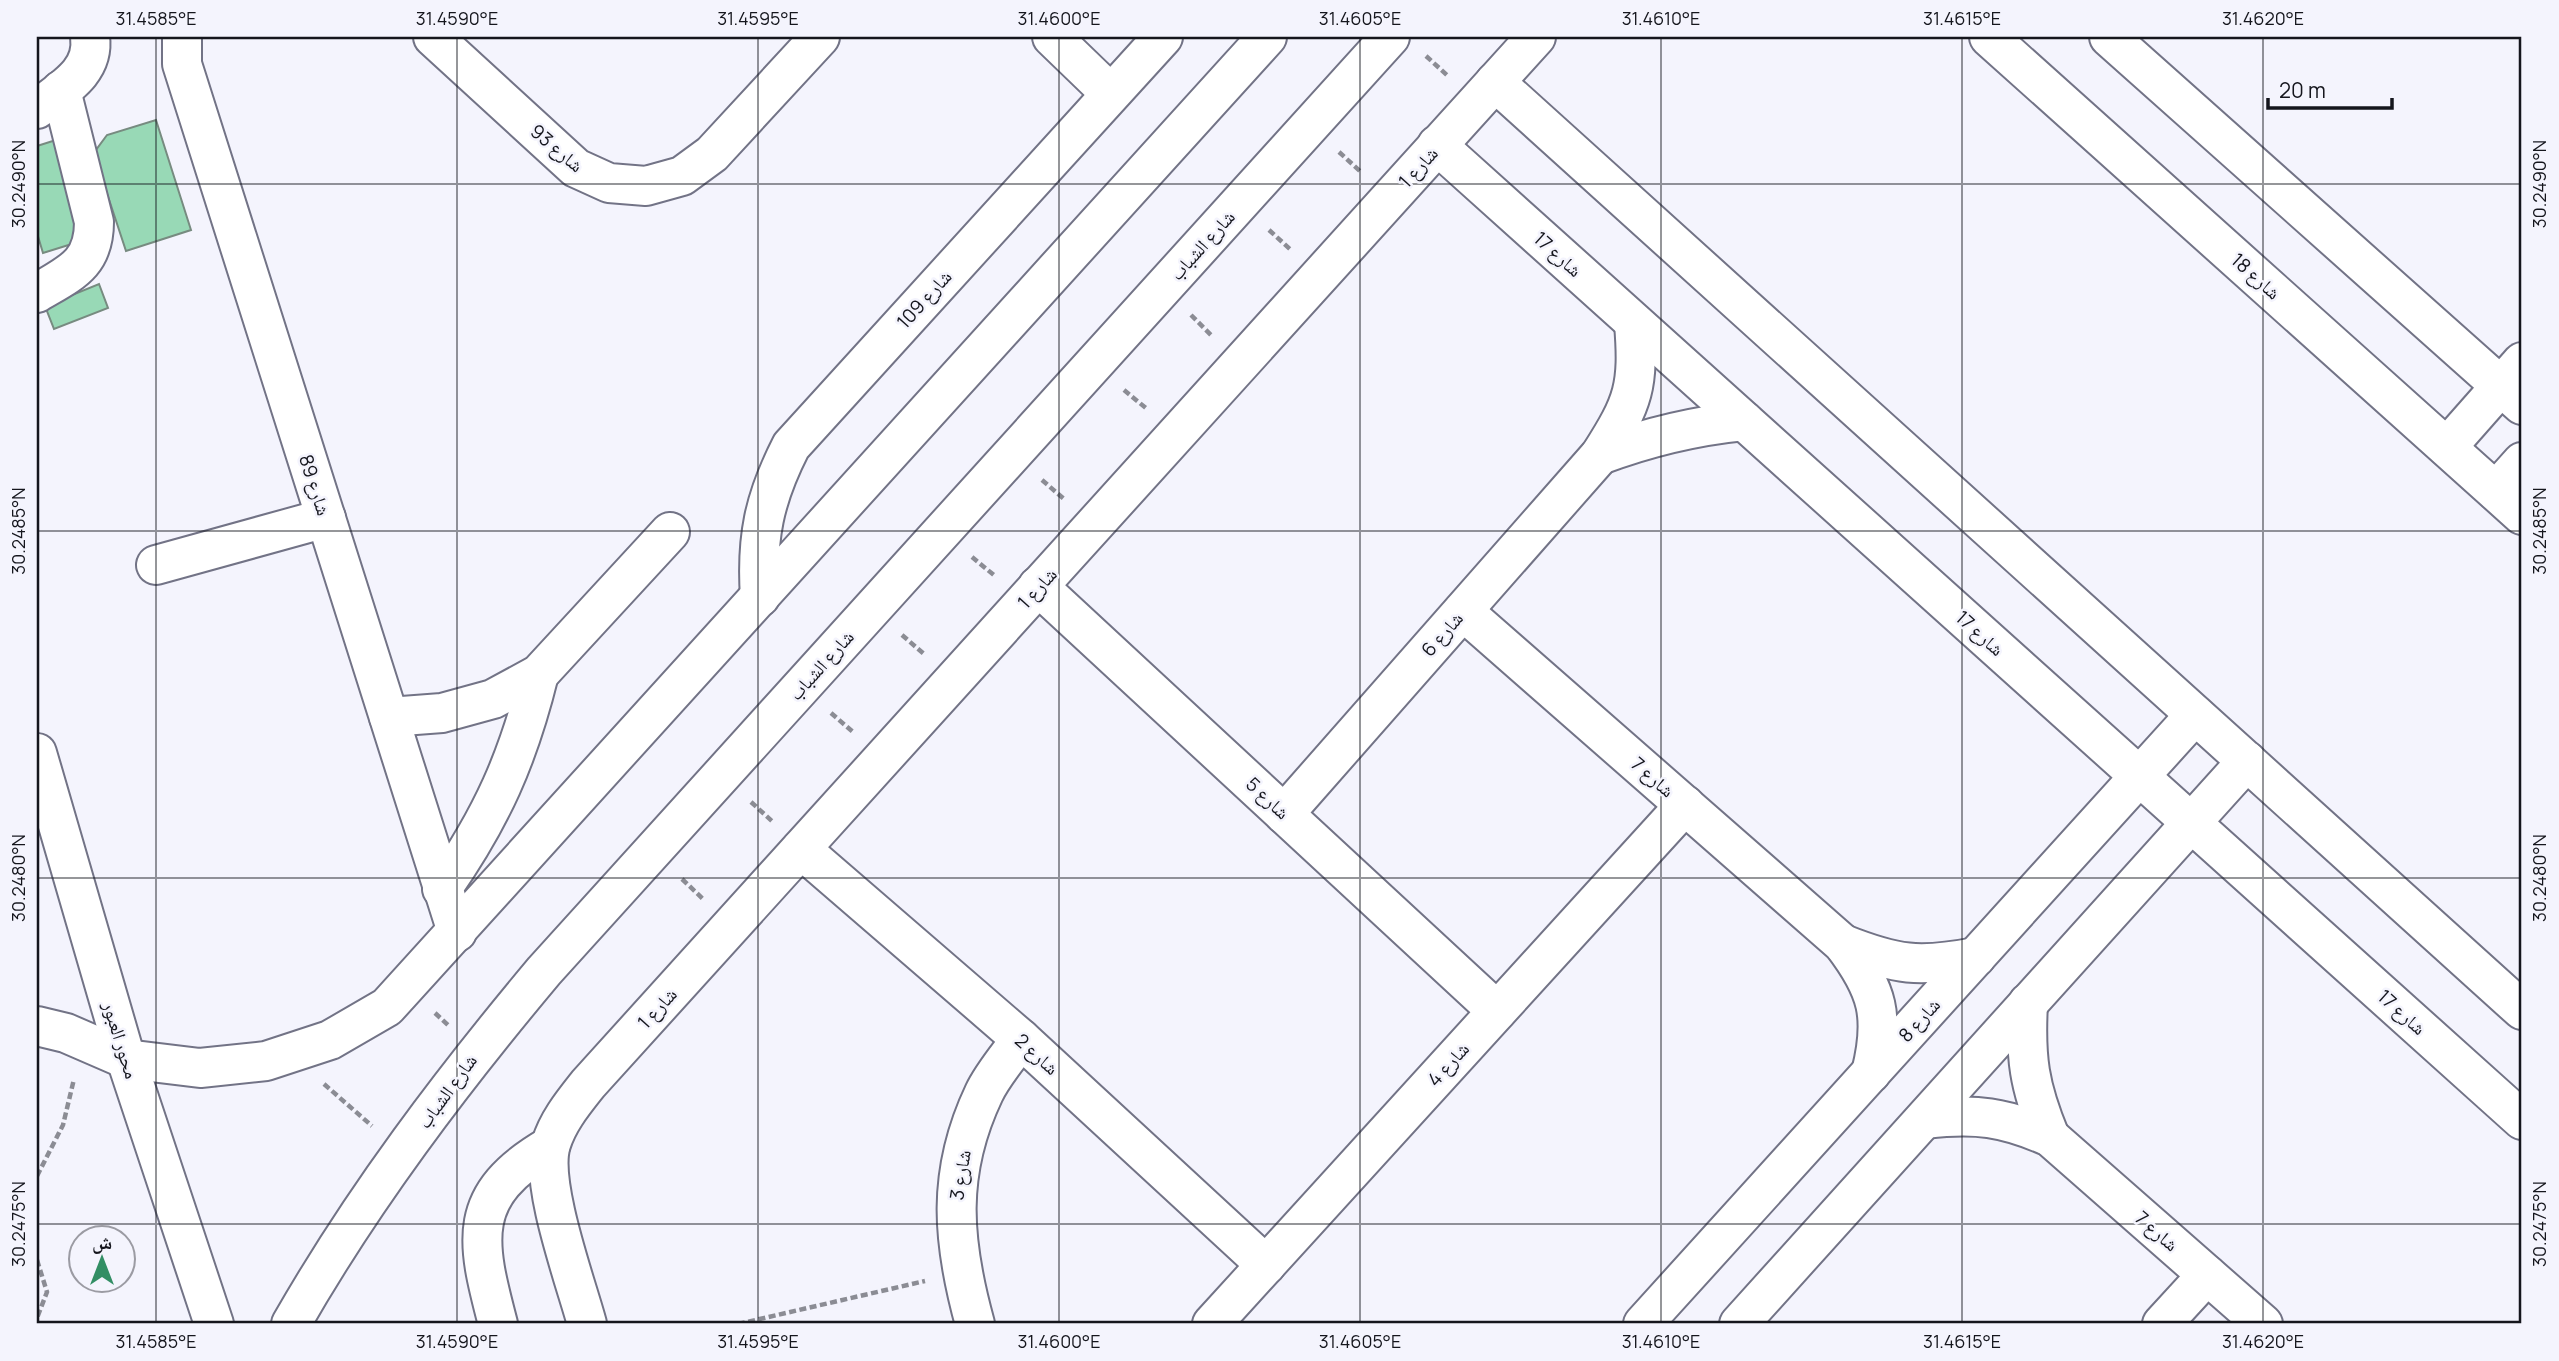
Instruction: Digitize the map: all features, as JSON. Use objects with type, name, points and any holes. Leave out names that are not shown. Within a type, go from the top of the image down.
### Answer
[{"type":"main road","points":[[37,293],[74,271],[88,256],[94,239],[94,222],[49,99],[87,65],[92,49],[90,37]]},
{"type":"main road","name":"شارع 89","points":[[182,37],[181,64],[457,932]]},
{"type":"main road","name":"شارع 93","points":[[433,37],[576,168],[609,183],[646,186],[682,176],[712,154],[820,37]]},
{"type":"main road","points":[[1052,37],[1111,93]]},
{"type":"main road","name":"شارع 109","points":[[760,597],[758,557],[762,519],[773,481],[791,446],[1163,37]]},
{"type":"main road","points":[[37,1026],[83,1041],[125,1059],[200,1068],[266,1061],[330,1040],[387,1007],[1268,37]]},
{"type":"main road","name":"شارع الشباب","points":[[292,1324],[320,1274],[402,1152],[477,1050],[544,971],[1390,37]]},
{"type":"main road","name":"شارع 1","points":[[587,1324],[549,1184],[550,1146],[565,1114],[588,1084],[1536,37]]},
{"type":"main road","name":"شارع 18","points":[[1989,37],[2509,503]]},
{"type":"main road","points":[[2109,37],[2515,384],[2447,447]]},
{"type":"main road","points":[[1486,92],[2247,761],[2522,1010]]},
{"type":"main road","name":"شارع 17","points":[[1437,145],[2522,1120]]},
{"type":"main road","name":"شارع 6","points":[[1284,814],[1600,455],[1626,415],[1638,369],[1634,323]]},
{"type":"main road","name":"شارع 6","points":[[1600,455],[1646,437],[1695,426],[1744,421]]},
{"type":"main road","points":[[2509,503],[2522,462]]},
{"type":"main road","points":[[156,565],[326,519]]},
{"type":"main road","points":[[389,717],[442,713],[493,699],[539,674],[670,532]]},
{"type":"main road","name":"شارع 5","points":[[1031,594],[1284,814],[1497,1011]]},
{"type":"main road","name":"شارع 7","points":[[1463,611],[1843,944],[1864,972],[1877,1004],[1879,1039],[1871,1073]]},
{"type":"main road","points":[[442,889],[476,840],[504,787],[525,731],[539,674]]},
{"type":"main road","name":"شارع 8","points":[[1643,1324],[2195,715]]},
{"type":"main road","name":"محور العبور","points":[[37,753],[125,1059],[214,1324]]},
{"type":"main road","points":[[1739,1324],[2247,761]]},
{"type":"main road","name":"شارع 4","points":[[1212,1324],[1685,805]]},
{"type":"main road","name":"شارع 2","points":[[801,849],[1021,1039],[1266,1265]]},
{"type":"main road","name":"شارع 7","points":[[1843,944],[1886,961],[1931,966],[1976,957]]},
{"type":"main road","name":"شارع 7","points":[[2028,1003],[2026,1049],[2033,1095],[2050,1137]]},
{"type":"main road","name":"شارع 3","points":[[975,1324],[961,1272],[954,1210],[962,1148],[985,1091],[1021,1039]]},
{"type":"main road","name":"شارع 7","points":[[1926,1119],[1968,1114],[2011,1120],[2050,1137],[2263,1324]]},
{"type":"main road","points":[[498,1324],[481,1254],[484,1220],[497,1189],[520,1163],[550,1146]]},
{"type":"main road","points":[[2162,1324],[2207,1275]]},
{"type":"path","points":[[1425,55],[1486,92]]},
{"type":"path","points":[[1012,454],[1094,525]]},
{"type":"path","points":[[943,531],[1031,594]]},
{"type":"path","points":[[405,987],[477,1050]]},
{"type":"path","points":[[37,1176],[63,1125],[83,1041]]},
{"type":"path","points":[[289,1053],[402,1152]]},
{"type":"path","points":[[37,1260],[47,1292],[37,1318]]},
{"type":"path","points":[[738,1324],[961,1272]]},
{"type":"building","points":[[156,120],[191,230],[126,251],[95,157],[96,150],[107,135]]},
{"type":"building","points":[[59,139],[91,238],[43,253],[37,233],[37,146]]},
{"type":"building","points":[[99,284],[108,308],[54,329],[45,306]]}]
